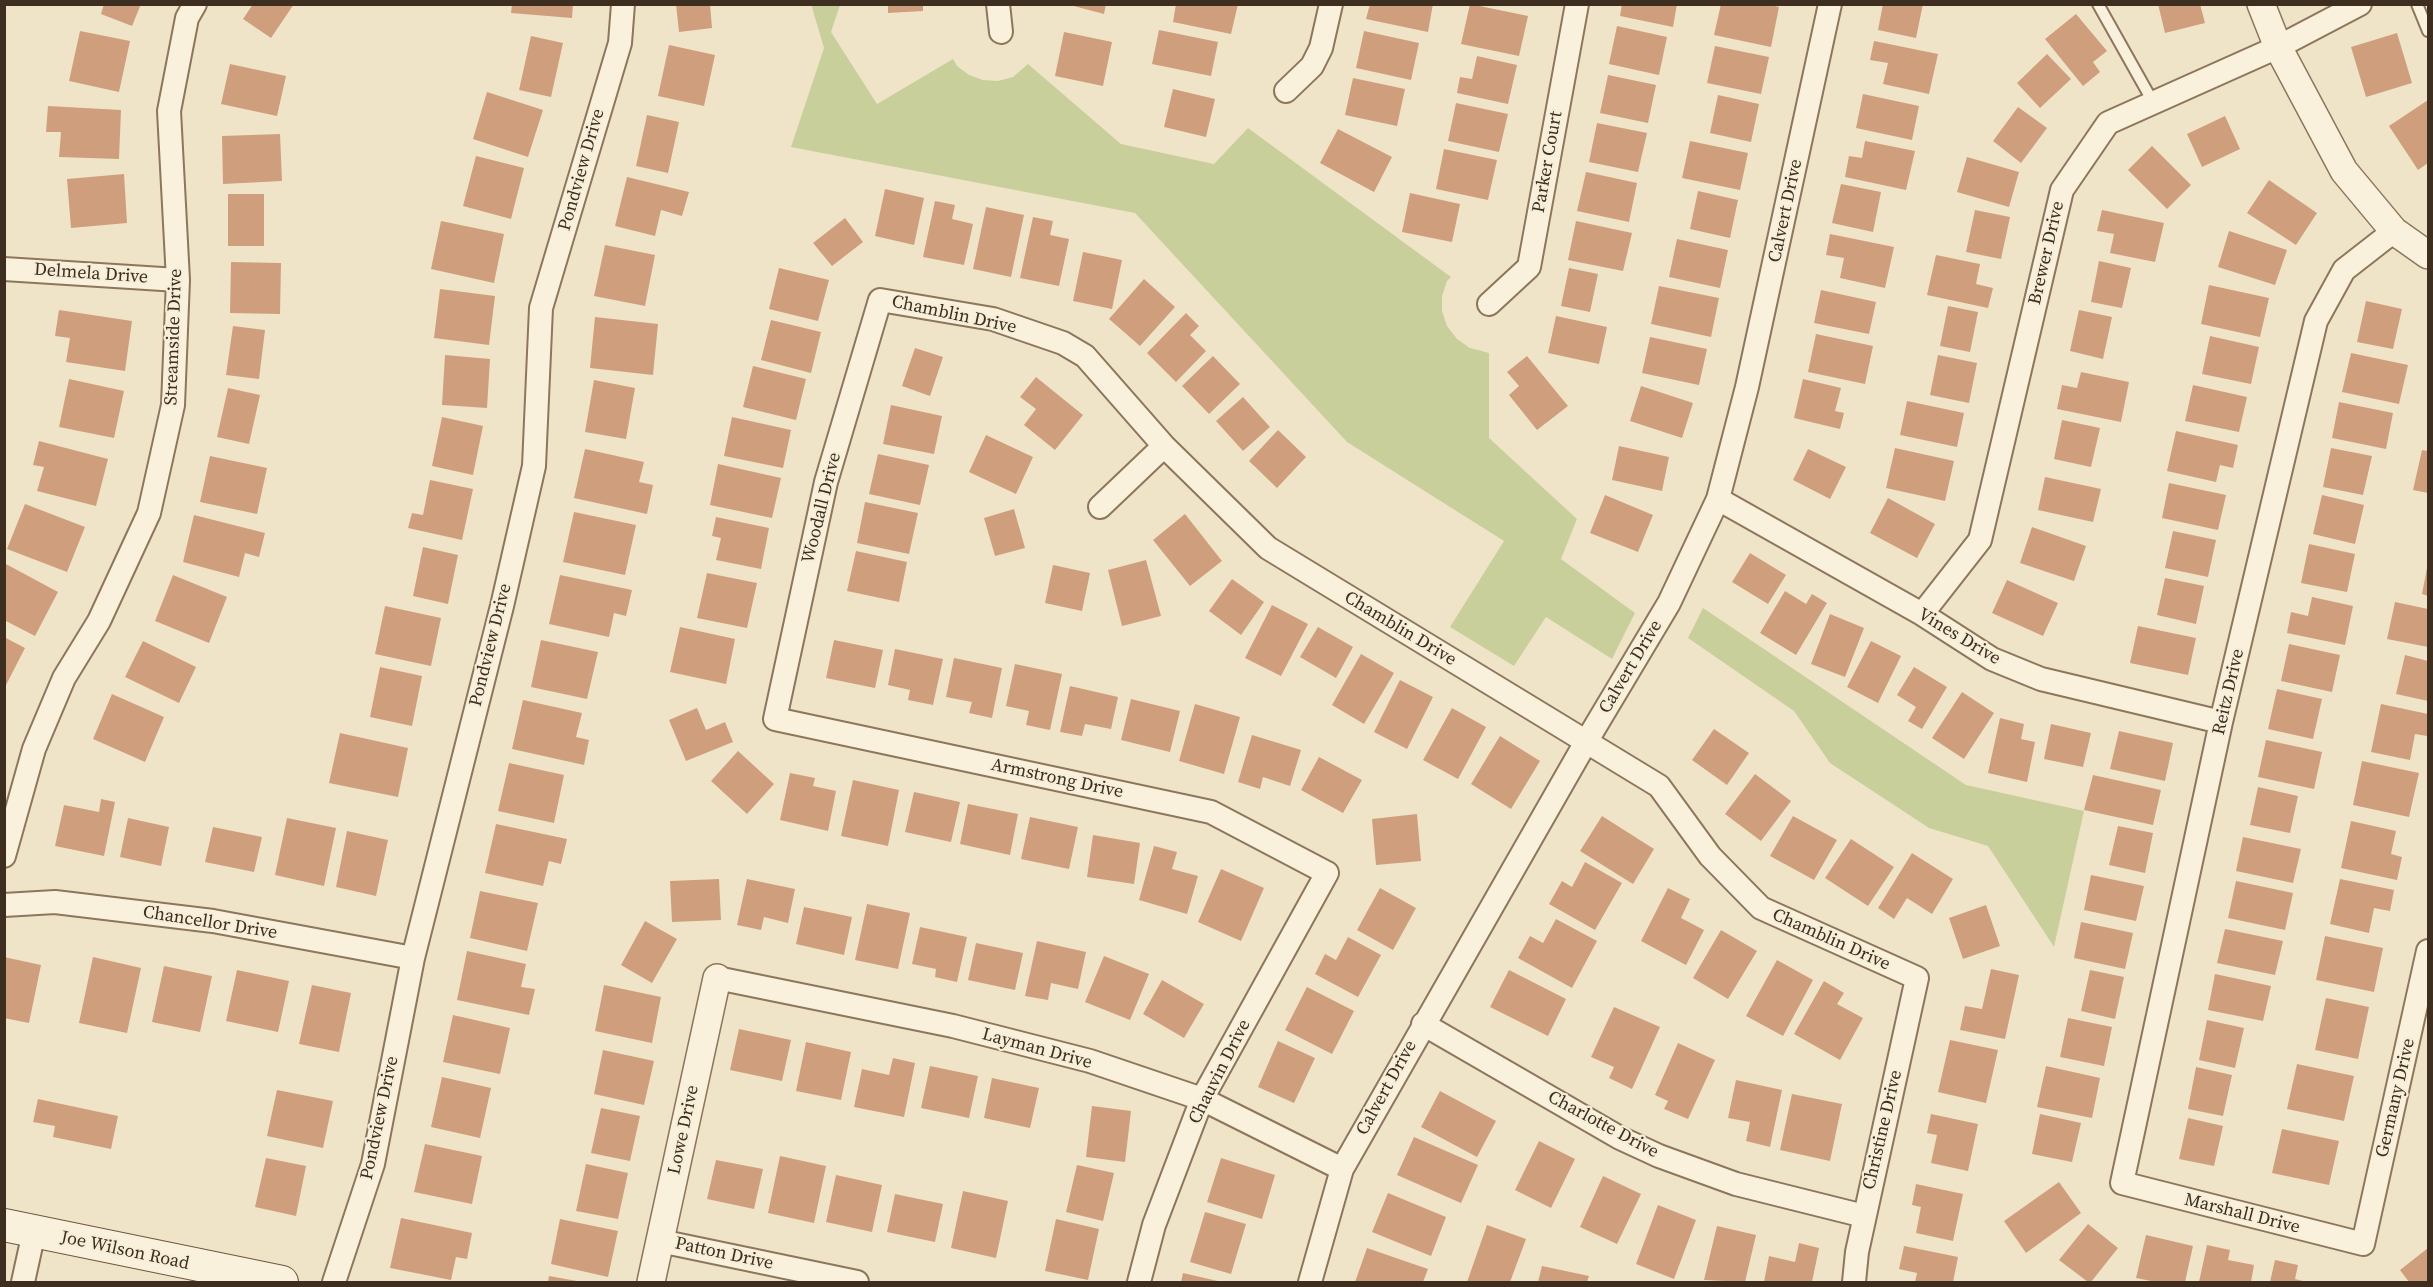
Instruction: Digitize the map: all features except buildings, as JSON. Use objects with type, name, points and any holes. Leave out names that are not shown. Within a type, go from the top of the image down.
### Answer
[{"type":"main road","name":"Joe Wilson Road","points":[[4,1225],[282,1282]]},
{"type":"street","name":"Streamside Drive","points":[[4,856],[34,749],[64,678],[99,621],[149,513],[173,405],[178,280],[169,111],[187,18],[195,4]]},
{"type":"street","name":"Pondview Drive","points":[[334,1282],[373,1164],[413,958],[502,606],[534,465],[542,308],[620,43],[623,4]]},
{"type":"street","points":[[998,4],[1001,32]]},
{"type":"street","points":[[1286,91],[1312,66],[1321,48],[1331,4]]},
{"type":"street","name":"Parker Court","points":[[1489,304],[1528,267],[1577,4]]},
{"type":"street","name":"Calvert Drive","points":[[1310,1282],[1342,1169],[1423,1024],[1669,603],[1718,499],[1748,387],[1830,4]]},
{"type":"street","points":[[2261,4],[2278,47],[2344,171],[2394,231],[2428,255]]},
{"type":"street","name":"Brewer Drive","points":[[1922,614],[1980,540],[2062,190],[2108,123],[2278,47],[2360,4]]},
{"type":"street","name":"Reitz Drive","points":[[2122,1183],[2221,722],[2316,321],[2344,270],[2394,231]]},
{"type":"street","name":"Delmela Drive","points":[[4,268],[178,280]]},
{"type":"street","name":"Chamblin Drive","points":[[880,300],[993,320],[1063,343],[1085,356],[1164,446],[1268,548],[1659,786],[1710,856],[1761,908],[1917,978]]},
{"type":"street","name":"Woodall Drive","points":[[775,719],[826,482],[880,300]]},
{"type":"street","points":[[1100,507],[1164,446]]},
{"type":"street","name":"Vines Drive","points":[[1718,499],[1922,614],[1992,659],[2041,679],[2221,722]]},
{"type":"street","name":"Armstrong Drive","points":[[775,719],[1211,812],[1327,873]]},
{"type":"street","name":"Chauvin Drive","points":[[1138,1282],[1154,1225],[1202,1099],[1327,873]]},
{"type":"street","name":"Chancellor Drive","points":[[4,904],[55,902],[213,921],[413,958]]},
{"type":"street","name":"Germany Drive","points":[[2363,1244],[2428,951]]},
{"type":"street","name":"Layman Drive","points":[[717,978],[952,1026],[1089,1062],[1202,1099],[1342,1169]]},
{"type":"street","name":"Lowe Drive","points":[[651,1282],[717,978]]},
{"type":"street","name":"Christine Drive","points":[[1854,1282],[1864,1216],[1917,978]]},
{"type":"street","name":"Charlotte Drive","points":[[1423,1024],[1620,1138],[1659,1156],[1736,1184],[1864,1216]]},
{"type":"street","name":"Marshall Drive","points":[[2122,1183],[2363,1244]]},
{"type":"street","points":[[23,1282],[34,1232]]},
{"type":"street","name":"Patton Drive","points":[[660,1241],[857,1282]]},
{"type":"lane","points":[[2098,4],[2153,102]]},
{"type":"lane","points":[[2416,4],[2428,31]]},
{"type":"green space","points":[[811,4],[840,5],[831,32],[877,104],[953,59],[957,66],[969,75],[983,80],[998,81],[1013,77],[1028,64],[1121,144],[1214,164],[1248,128],[1451,277],[1447,281],[1442,296],[1442,311],[1447,326],[1457,339],[1470,348],[1489,353],[1489,438],[1577,519],[1561,559],[1635,613],[1612,659],[1546,617],[1514,666],[1450,627],[1504,541],[1347,442],[1135,213],[791,147],[824,48]]},
{"type":"green space","points":[[1703,608],[1966,785],[2084,811],[2054,947],[1988,846],[1929,828],[1830,763],[1794,711],[1688,638]]}]
